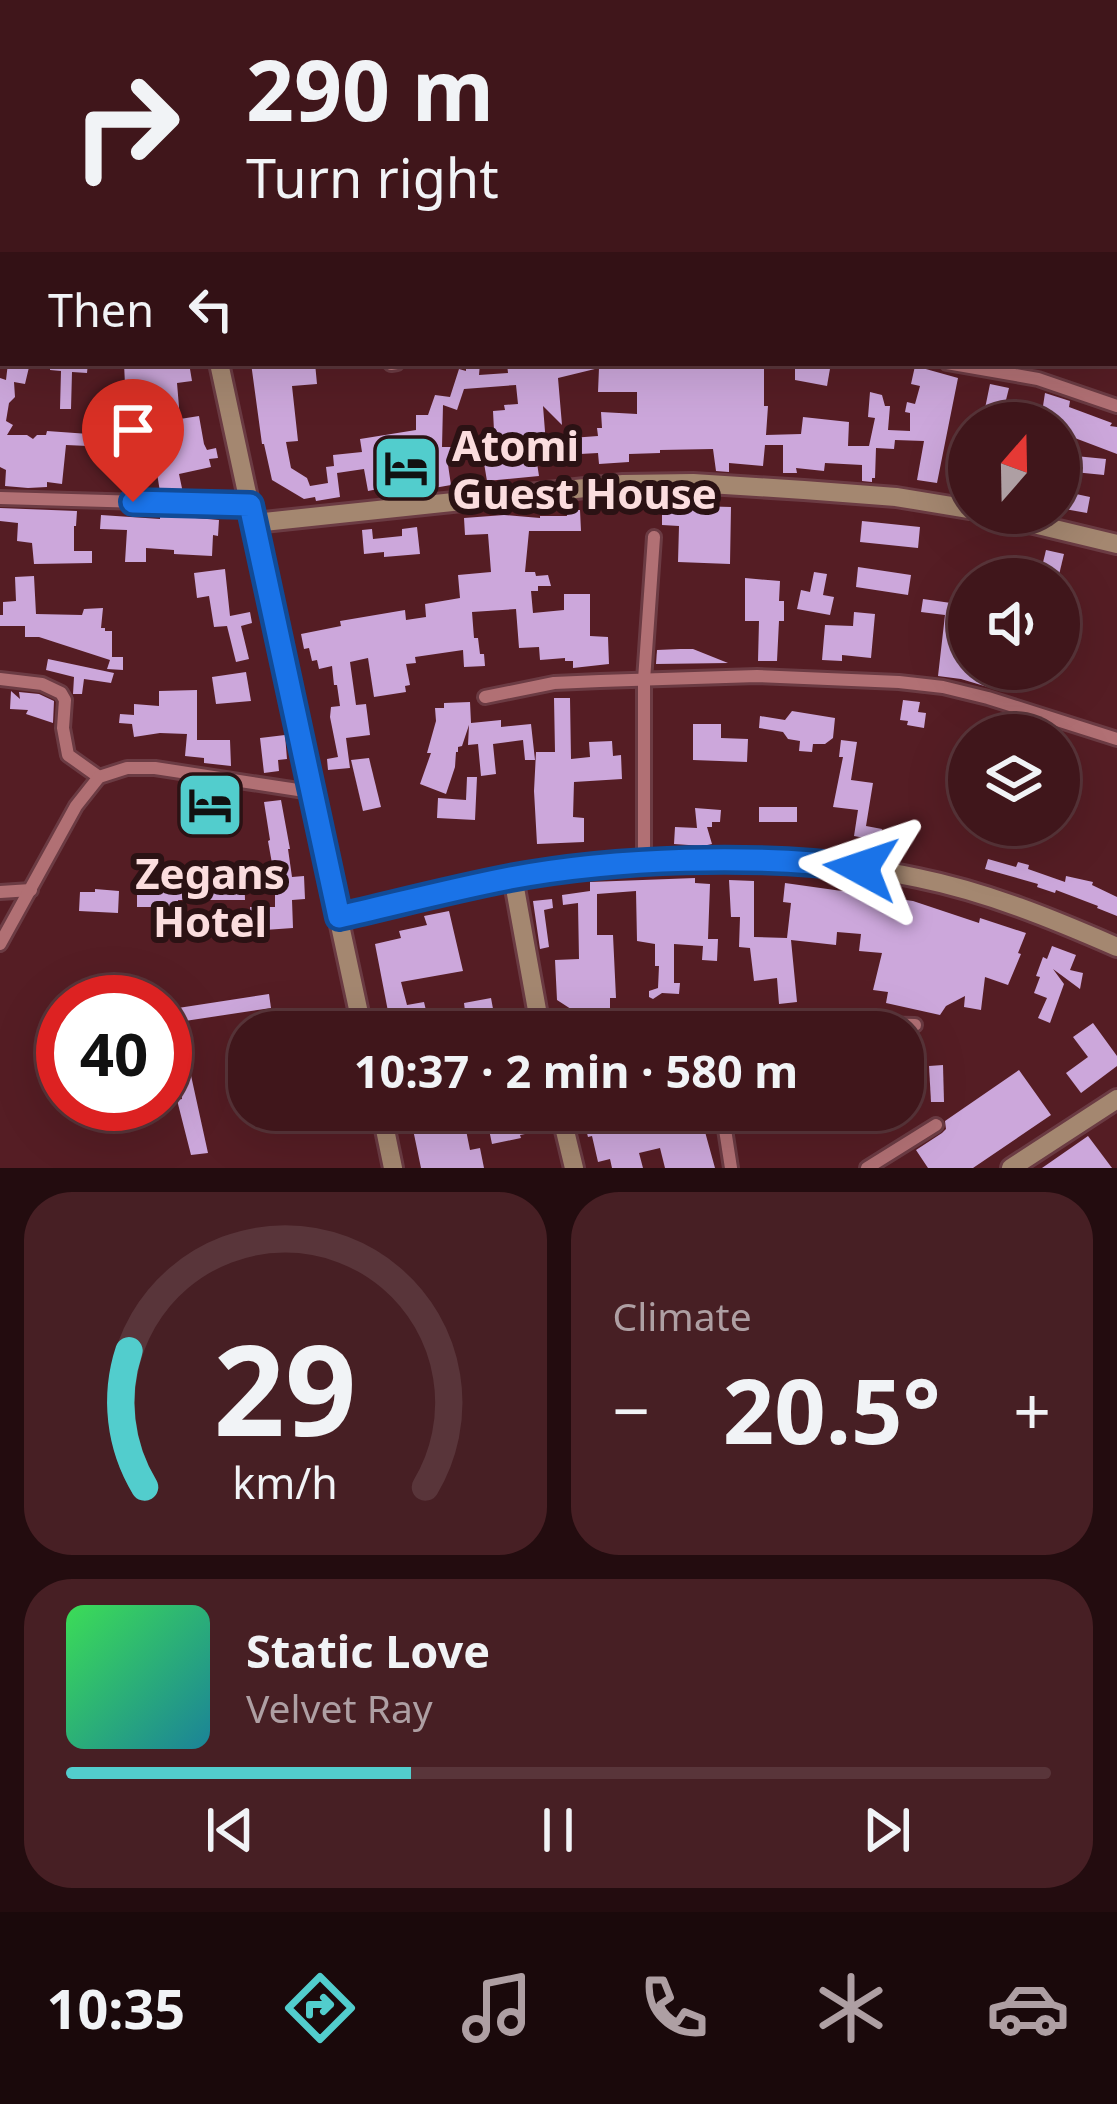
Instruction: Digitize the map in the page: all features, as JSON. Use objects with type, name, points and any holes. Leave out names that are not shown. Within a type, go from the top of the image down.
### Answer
[{"type":"street","points":[[220,366],[359,1011]]},
{"type":"street","points":[[963,366],[1038,380],[1117,406]]},
{"type":"street","points":[[0,498],[252,514],[422,507],[567,489],[693,483],[896,497],[948,506]]},
{"type":"street","points":[[1075,534],[1117,544]]},
{"type":"street","points":[[644,862],[644,680],[653,537]]},
{"type":"street","points":[[485,697],[554,683],[757,676],[943,687],[1117,739]]},
{"type":"street","points":[[0,679],[42,684],[62,693],[68,755],[99,778]]},
{"type":"street","points":[[0,944],[76,806],[99,778],[113,771],[155,768],[310,792]]},
{"type":"street","points":[[339,917],[513,878],[644,862],[768,862],[886,872],[981,894],[1117,947]]},
{"type":"street","points":[[513,878],[537,1011]]},
{"type":"street","points":[[0,892],[31,890]]},
{"type":"street","points":[[1011,1168],[1117,1099]]},
{"type":"street","points":[[867,1168],[936,1125]]},
{"type":"street","points":[[385,1131],[393,1168]]},
{"type":"street","points":[[565,1131],[574,1168]]},
{"type":"street","points":[[725,1131],[731,1168]]},
{"type":"building","points":[[8,366],[29,366],[25,384],[14,382],[15,397],[6,421],[13,425],[7,435],[33,439],[47,431],[89,434],[88,446],[66,445],[62,484],[5,486],[6,470],[0,467],[0,378],[6,380]]},
{"type":"building","points":[[50,366],[88,366],[87,373],[72,372],[71,409],[60,409],[61,371],[50,370]]},
{"type":"building","points":[[124,366],[190,366],[192,381],[177,383],[180,419],[199,416],[204,444],[207,450],[216,448],[218,458],[209,459],[211,467],[179,474],[183,493],[160,492],[145,398],[138,398],[138,407],[126,407]]},
{"type":"building","points":[[251,366],[315,366],[317,384],[292,386],[298,441],[286,442],[291,468],[307,478],[310,486],[328,483],[326,467],[334,466],[333,455],[362,452],[360,439],[416,430],[416,415],[428,415],[435,395],[450,397],[459,369],[466,371],[466,366],[480,366],[479,375],[508,373],[507,366],[764,366],[766,435],[801,434],[803,417],[849,422],[848,446],[869,446],[875,418],[868,417],[870,392],[882,395],[885,406],[890,406],[888,430],[910,431],[907,402],[915,404],[920,386],[911,384],[915,366],[958,378],[953,402],[948,402],[937,483],[917,480],[924,441],[895,440],[894,449],[876,448],[872,482],[862,481],[862,465],[825,463],[824,471],[796,468],[797,473],[783,473],[783,445],[765,445],[763,466],[729,463],[729,472],[716,471],[713,449],[660,450],[629,454],[629,462],[599,464],[598,453],[562,455],[564,461],[537,463],[539,476],[487,481],[482,451],[495,450],[493,411],[518,404],[516,385],[464,389],[457,410],[443,405],[442,447],[474,447],[474,457],[447,458],[451,485],[434,488],[432,478],[413,479],[368,491],[364,469],[337,473],[340,497],[316,501],[272,480]],"holes":[[[599,368],[598,392],[637,392],[637,414],[601,412],[598,436],[546,444],[543,406],[562,425],[558,378]]]},
{"type":"building","points":[[795,366],[830,366],[827,386],[795,380]]},
{"type":"building","points":[[990,384],[1009,388],[1006,402],[986,402]]},
{"type":"building","points":[[1045,393],[1070,401],[1070,402],[1044,402]]},
{"type":"building","points":[[1080,411],[1117,427],[1117,454],[1080,440]]},
{"type":"building","points":[[1080,456],[1106,459],[1104,475],[1080,473]]},
{"type":"building","points":[[1080,495],[1090,497],[1087,513],[1080,512]]},
{"type":"building","points":[[662,505],[731,507],[730,564],[678,562],[679,526],[662,525]]},
{"type":"building","points":[[0,508],[77,511],[74,551],[92,551],[92,563],[34,564],[32,543],[17,541],[18,523],[0,521]]},
{"type":"building","points":[[566,510],[580,510],[581,531],[529,531],[525,572],[548,575],[551,586],[531,591],[533,613],[564,610],[564,594],[590,594],[590,636],[608,637],[609,664],[573,668],[573,661],[565,658],[540,660],[539,647],[519,648],[516,609],[472,612],[474,638],[478,638],[485,666],[464,667],[463,650],[415,657],[416,663],[406,664],[410,685],[405,686],[406,692],[374,697],[368,658],[350,662],[356,705],[366,704],[370,735],[346,738],[350,768],[328,770],[327,759],[338,757],[330,717],[331,707],[340,706],[337,685],[332,666],[319,669],[309,648],[304,649],[301,634],[341,626],[340,621],[405,610],[406,620],[426,617],[425,604],[460,598],[458,575],[491,572],[488,534],[465,535],[464,518],[567,516]]},
{"type":"building","points":[[101,515],[219,520],[218,536],[213,535],[212,556],[146,548],[146,562],[125,562],[127,530],[100,529]]},
{"type":"building","points":[[862,521],[920,527],[918,548],[860,542]]},
{"type":"building","points":[[417,527],[420,554],[364,554],[362,530],[372,529],[373,539],[402,536],[402,529]]},
{"type":"building","points":[[1046,550],[1064,554],[1063,558],[1044,558]]},
{"type":"building","points":[[858,567],[911,575],[908,595],[856,587]]},
{"type":"building","points":[[225,569],[230,616],[250,612],[252,623],[241,626],[249,659],[236,662],[227,626],[214,627],[209,596],[197,598],[194,573]]},
{"type":"building","points":[[814,572],[827,574],[823,595],[834,597],[830,615],[797,609],[801,590],[810,592]]},
{"type":"building","points":[[34,576],[36,614],[82,615],[84,609],[103,608],[101,628],[112,631],[112,657],[123,657],[123,670],[107,669],[110,660],[39,637],[25,637],[25,626],[0,626],[3,602],[16,601],[15,577]]},
{"type":"building","points":[[745,578],[780,581],[784,621],[779,621],[777,661],[758,661],[759,621],[745,621]]},
{"type":"building","points":[[923,599],[948,603],[948,677],[938,676],[945,615],[921,612]]},
{"type":"building","points":[[854,612],[875,614],[871,658],[842,655],[842,661],[822,660],[825,625],[853,626]]},
{"type":"building","points":[[693,649],[728,663],[656,664],[657,650]]},
{"type":"building","points":[[48,659],[114,673],[111,683],[84,679],[82,694],[73,694],[74,677],[46,670]]},
{"type":"building","points":[[246,672],[251,701],[216,704],[212,677]]},
{"type":"building","points":[[197,690],[197,740],[230,740],[231,766],[185,756],[187,734],[134,737],[132,724],[119,723],[120,714],[134,715],[134,704],[159,706],[159,691]]},
{"type":"building","points":[[11,691],[20,699],[19,692],[54,701],[53,723],[26,714],[28,710],[10,709]]},
{"type":"building","points":[[554,698],[570,698],[571,759],[590,757],[589,742],[612,741],[613,756],[621,755],[622,779],[574,782],[573,817],[584,818],[584,842],[537,844],[536,752],[555,752]]},
{"type":"building","points":[[903,700],[920,702],[918,712],[926,713],[924,728],[900,720]]},
{"type":"building","points":[[470,702],[471,723],[531,724],[535,760],[525,760],[523,740],[493,744],[496,774],[481,776],[478,744],[468,745],[469,725],[456,752],[446,794],[420,784],[431,753],[427,753],[435,708]]},
{"type":"building","points":[[792,711],[835,718],[833,738],[813,744],[812,752],[799,751],[800,741],[759,728],[760,716],[785,720]]},
{"type":"building","points":[[693,724],[721,724],[721,738],[748,739],[747,762],[693,760]]},
{"type":"building","points":[[285,735],[287,759],[278,760],[279,771],[264,773],[260,738]]},
{"type":"building","points":[[841,740],[857,742],[851,780],[873,783],[866,826],[882,829],[880,841],[854,836],[858,810],[833,807],[843,757],[839,757]]},
{"type":"building","points":[[369,758],[381,807],[363,811],[351,760]]},
{"type":"building","points":[[467,777],[477,777],[475,820],[437,818],[438,798],[466,800]]},
{"type":"building","points":[[281,800],[292,877],[304,876],[305,899],[292,900],[293,928],[251,931],[250,907],[275,907],[278,895],[264,802]]},
{"type":"building","points":[[759,807],[797,807],[797,822],[759,822]]},
{"type":"building","points":[[695,808],[721,810],[720,822],[707,827],[712,844],[674,844],[675,827],[697,828]]},
{"type":"building","points":[[988,859],[1016,867],[1018,862],[1029,865],[1028,869],[1065,882],[1066,876],[1093,882],[1117,897],[1117,916],[1056,890],[985,869]]},
{"type":"building","points":[[244,865],[245,900],[178,900],[179,921],[160,922],[159,907],[137,907],[137,885],[202,883],[201,866]]},
{"type":"building","points":[[695,878],[695,883],[710,884],[708,939],[718,939],[717,961],[702,960],[703,946],[674,944],[674,983],[680,983],[679,994],[649,997],[649,991],[658,988],[659,966],[655,966],[655,944],[637,941],[636,891],[597,894],[597,935],[613,935],[616,998],[610,998],[610,1008],[574,1011],[557,1000],[555,960],[579,959],[578,903],[563,905],[562,895],[590,891],[590,882]]},
{"type":"building","points":[[729,880],[754,881],[754,937],[787,938],[791,903],[783,902],[785,883],[913,901],[1026,933],[1008,985],[985,977],[981,1010],[964,1007],[965,996],[940,1015],[886,1003],[888,992],[873,990],[882,953],[859,951],[861,934],[837,932],[836,945],[791,940],[797,1002],[779,1004],[777,978],[754,981],[750,948],[739,947],[740,917],[731,917]]},
{"type":"building","points":[[119,891],[118,913],[79,911],[80,892]]},
{"type":"building","points":[[552,899],[553,908],[544,910],[549,947],[540,949],[533,901]]},
{"type":"building","points":[[449,911],[463,971],[401,982],[407,1005],[424,1002],[426,1011],[388,1011],[375,944],[401,938],[399,931],[427,925],[424,916]]},
{"type":"building","points":[[1052,946],[1076,955],[1070,970],[1083,973],[1080,989],[1053,969],[1064,984],[1050,1023],[1038,1018],[1047,998],[1034,993],[1043,957],[1047,959]]},
{"type":"building","points":[[269,994],[271,1008],[192,1020],[192,1006]]},
{"type":"building","points":[[491,998],[493,1011],[465,1011],[464,1003]]},
{"type":"building","points":[[1093,1023],[1117,1056],[1117,1066],[1081,1093],[1066,1073],[1088,1057],[1073,1037]]},
{"type":"building","points":[[943,1065],[944,1102],[931,1102],[929,1066]]},
{"type":"building","points":[[1019,1070],[1051,1115],[973,1168],[928,1168],[916,1150],[946,1129],[945,1121]]},
{"type":"building","points":[[192,1080],[208,1153],[191,1155],[185,1131],[192,1131]]},
{"type":"building","points":[[413,1131],[466,1131],[470,1150],[480,1148],[484,1168],[421,1168]]},
{"type":"building","points":[[489,1131],[540,1131],[521,1138],[492,1144]]},
{"type":"building","points":[[586,1131],[705,1131],[715,1168],[665,1168],[660,1148],[639,1153],[643,1168],[612,1168],[610,1159],[598,1162],[592,1136]]},
{"type":"building","points":[[1088,1136],[1112,1168],[1042,1168]]},
{"type":"place","name":"Atomi Guest House","points":[[406,468]]},
{"type":"place","name":"Zegans Hotel","points":[[210,805]]},
{"type":"route","points":[[133,502],[250,505],[339,917],[513,878],[644,862],[861,868]]}]
